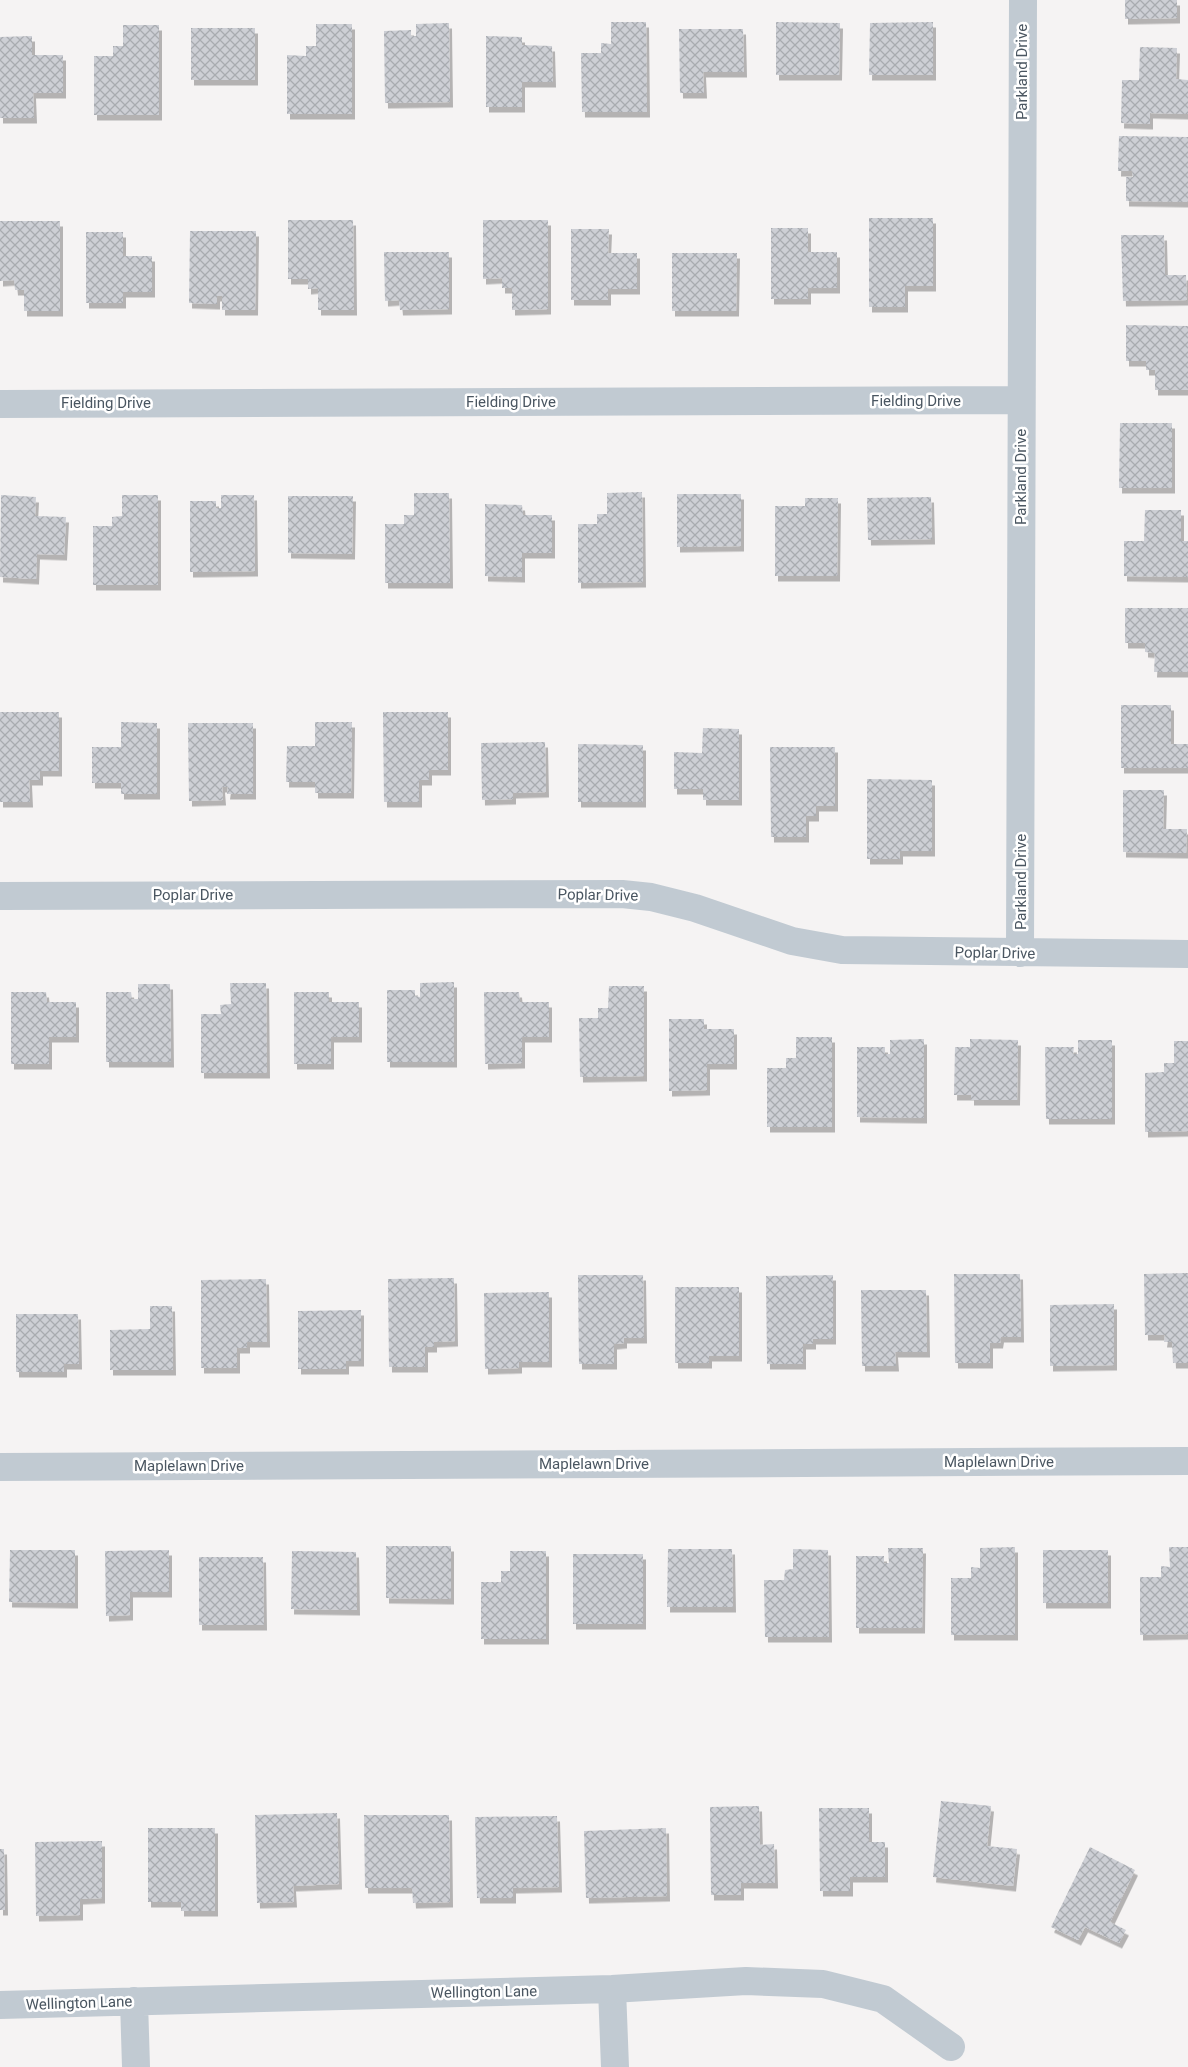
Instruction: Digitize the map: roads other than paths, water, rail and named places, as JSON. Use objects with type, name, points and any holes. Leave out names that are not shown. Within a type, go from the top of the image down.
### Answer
[{"type":"street","name":"Parkland Drive","points":[[1020,953],[1023,0]]},
{"type":"street","name":"Fielding Drive","points":[[0,404],[1022,400]]},
{"type":"street","name":"Poplar Drive","points":[[0,896],[622,894],[651,897],[695,908],[792,942],[842,950],[1188,954]]},
{"type":"street","name":"Maplelawn Drive","points":[[0,1467],[1188,1461]]},
{"type":"street","name":"Wellington Lane","points":[[0,2005],[612,1989],[746,1981],[823,1984],[883,1999],[951,2047]]},
{"type":"street","points":[[612,1989],[614,2067]]},
{"type":"street","points":[[134,2002],[136,2067]]}]
